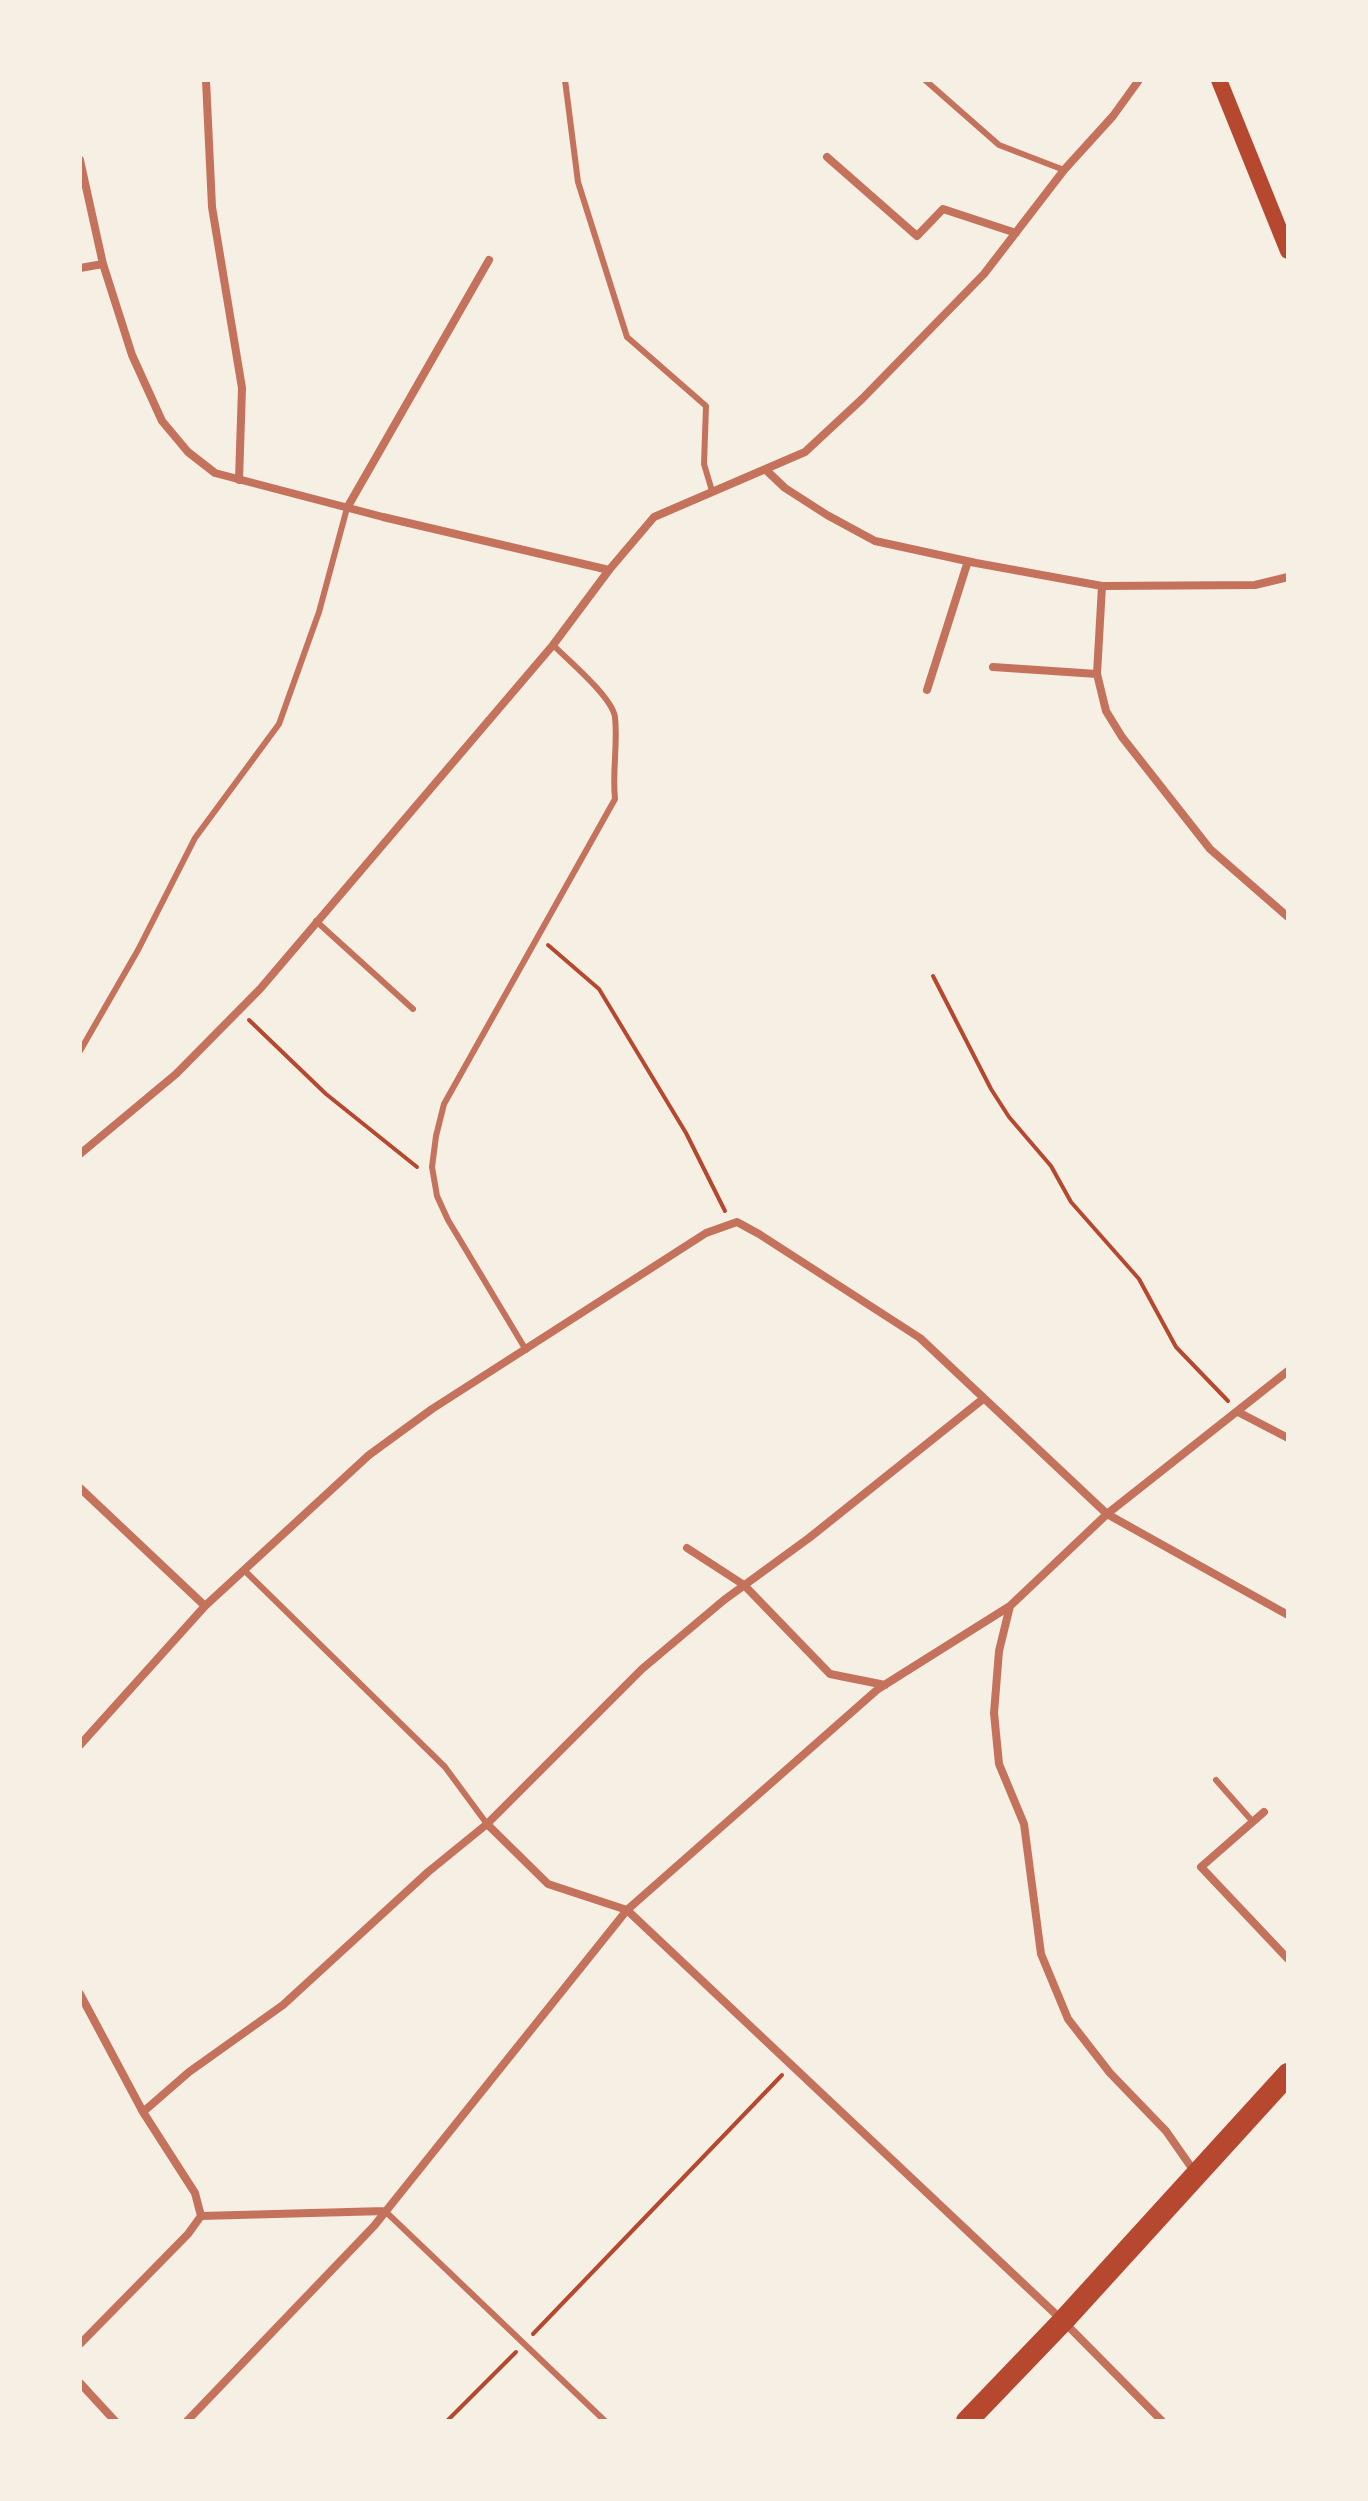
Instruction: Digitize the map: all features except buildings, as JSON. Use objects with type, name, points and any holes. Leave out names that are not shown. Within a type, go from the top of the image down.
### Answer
[{"type":"highway","points":[[967,2421],[1063,2321],[1288,2074]]},
{"type":"main road","points":[[1219,80],[1288,251]]},
{"type":"street","points":[[206,80],[212,207],[242,388],[239,480]]},
{"type":"street","points":[[80,1154],[176,1074],[239,1010],[553,645],[609,570],[654,517],[805,452],[862,399],[984,274],[1064,170],[1113,116],[1139,80]]},
{"type":"street","points":[[827,157],[917,236],[943,209],[1016,233]]},
{"type":"street","points":[[80,160],[103,264],[132,355],[162,421],[188,452],[215,473],[347,508],[609,570]]},
{"type":"street","points":[[347,508],[489,260]]},
{"type":"street","points":[[80,268],[103,264]]},
{"type":"street","points":[[766,470],[806,502],[875,541],[968,561],[1102,586],[1255,585],[1288,577]]},
{"type":"street","points":[[927,690],[968,561]]},
{"type":"street","points":[[1102,586],[1097,674],[1106,711],[1122,737],[1210,849],[1288,917]]},
{"type":"street","points":[[993,667],[1097,674]]},
{"type":"street","points":[[80,1745],[205,1606],[379,1447],[408,1425],[706,1233],[737,1222],[920,1338],[1107,1514],[1288,1615]]},
{"type":"street","points":[[187,2421],[385,2211],[627,1910],[885,1685],[1010,1606],[1107,1514],[1288,1371]]},
{"type":"street","points":[[143,2112],[189,2072],[283,2005],[428,1872],[487,1824],[642,1669],[744,1585],[809,1538],[983,1399]]},
{"type":"street","points":[[1238,1412],[1288,1438]]},
{"type":"street","points":[[80,1488],[205,1606]]},
{"type":"street","points":[[687,1548],[744,1585],[830,1674],[885,1685]]},
{"type":"street","points":[[1010,1606],[999,1651],[994,1713],[999,1764],[1024,1824],[1041,1954],[1068,2019],[1110,2073],[1166,2131],[1197,2175]]},
{"type":"street","points":[[1264,1812],[1201,1867],[1288,1959]]},
{"type":"street","points":[[487,1824],[548,1884],[627,1910],[1063,2321],[1162,2421]]},
{"type":"street","points":[[80,1994],[143,2112],[195,2193],[201,2216]]},
{"type":"street","points":[[201,2216],[385,2211]]},
{"type":"street","points":[[80,2344],[188,2234],[201,2216]]},
{"type":"street","points":[[80,2383],[115,2421]]},
{"type":"lane","points":[[565,80],[578,182],[627,337],[706,406],[704,464],[712,491]]},
{"type":"lane","points":[[925,80],[999,145],[1064,170]]},
{"type":"lane","points":[[80,1051],[138,950],[195,838],[279,724],[319,612],[347,508]]},
{"type":"lane","points":[[526,1350],[448,1220],[437,1196],[434,1176],[436,1136],[444,1104],[615,799],[615,714],[608,702],[553,645]]},
{"type":"lane","points":[[316,921],[413,1009]]},
{"type":"lane","points":[[245,1571],[445,1767],[487,1824]]},
{"type":"lane","points":[[1216,1780],[1253,1822]]},
{"type":"lane","points":[[385,2211],[605,2421]]},
{"type":"path","points":[[539,937],[599,989],[686,1133],[724,1207],[727,1225]]},
{"type":"path","points":[[933,976],[991,1089],[1009,1117],[1051,1166],[1071,1202],[1139,1279],[1176,1347],[1238,1412]]},
{"type":"path","points":[[239,1010],[326,1094],[418,1168],[434,1176]]},
{"type":"path","points":[[447,2421],[792,2065]]}]
